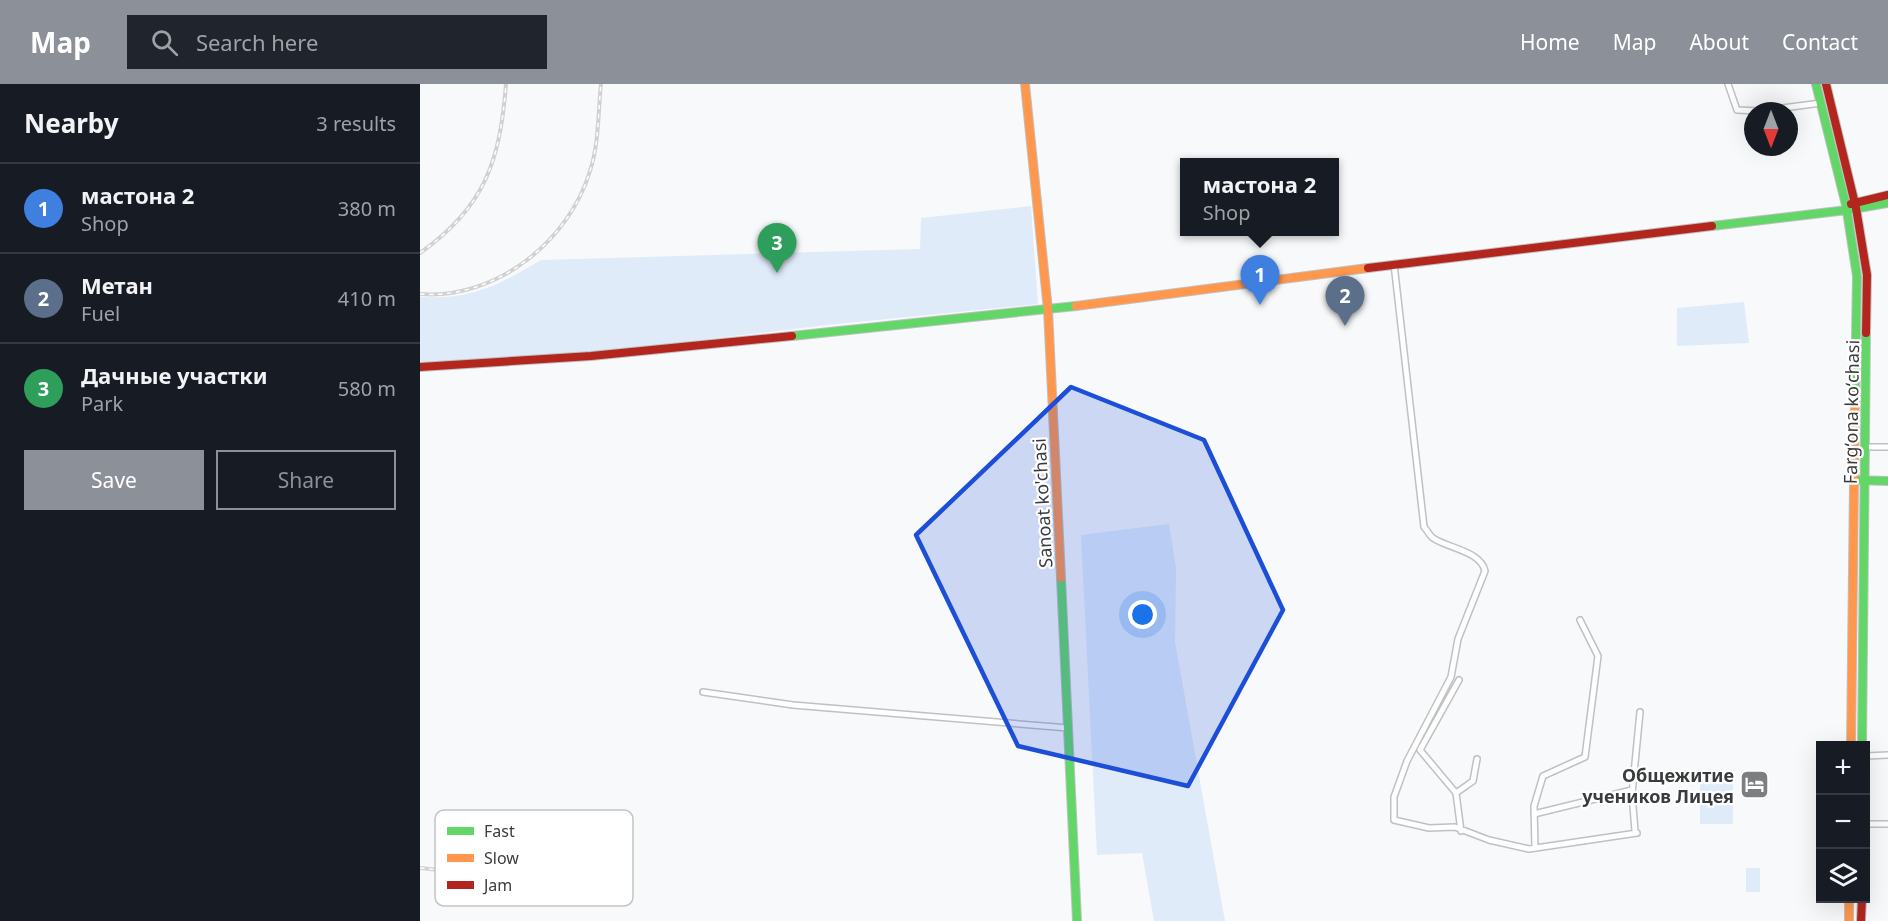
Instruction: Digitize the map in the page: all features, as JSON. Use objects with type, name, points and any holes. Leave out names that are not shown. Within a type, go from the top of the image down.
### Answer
[{"type":"main road","name":"Sanoat ko'chasi","points":[[1025,84],[1048,310],[1077,921]]},
{"type":"main road","name":"Fargʻona koʻchasi","points":[[1816,84],[1846,207],[1855,256],[1857,292],[1851,741]]},
{"type":"main road","name":"Fargʻona koʻchasi","points":[[1826,84],[1855,206],[1867,275],[1862,741]]},
{"type":"main road","points":[[420,367],[591,356],[1048,310],[1489,252],[1827,212],[1888,195]]},
{"type":"main road","points":[[1855,206],[1869,208],[1888,203]]},
{"type":"main road","points":[[1853,480],[1888,481]]},
{"type":"main road","points":[[1849,903],[1849,921]]},
{"type":"main road","points":[[1861,921],[1862,903]]},
{"type":"street","points":[[1728,84],[1737,110],[1760,111],[1821,104]]},
{"type":"street","points":[[1394,264],[1424,527],[1433,538],[1458,548],[1485,567],[1458,639],[1450,677],[1407,761],[1394,797],[1394,820],[1430,828],[1455,827],[1461,831],[1535,848],[1636,832],[1632,789],[1640,712]]},
{"type":"street","points":[[1864,447],[1888,447]]},
{"type":"street","points":[[1535,848],[1533,806],[1543,776],[1585,757],[1598,656],[1580,620]]},
{"type":"street","points":[[1459,680],[1420,750],[1456,794],[1461,831]]},
{"type":"street","points":[[703,692],[793,705],[1068,728]]},
{"type":"street","points":[[1870,756],[1888,755]]},
{"type":"street","points":[[1456,794],[1473,781],[1477,759]]},
{"type":"street","points":[[1534,814],[1632,789]]},
{"type":"street","points":[[1870,824],[1888,824]]},
{"type":"highlighted area","points":[[1071,387],[1204,440],[1283,610],[1188,786],[1018,746],[916,535]]},
{"type":"shaded area","points":[[1031,206],[1038,304],[827,325],[531,360],[420,365],[420,297],[455,296],[484,289],[541,260],[920,249],[921,218]]},
{"type":"shaded area","points":[[1744,302],[1749,343],[1677,346],[1677,308]]},
{"type":"shaded area","points":[[1169,524],[1176,568],[1175,642],[1225,921],[1154,921],[1142,853],[1097,855],[1081,535]]},
{"type":"shaded area","points":[[1700,772],[1733,772],[1733,824],[1700,824]]},
{"type":"shaded area","points":[[1746,868],[1760,868],[1760,892],[1746,892]]},
{"type":"railway","points":[[420,253],[460,218],[474,200],[485,180],[499,136],[506,84]]},
{"type":"railway","points":[[420,294],[448,293],[476,287],[502,276],[526,261],[547,242],[565,221],[580,197],[590,171],[597,139],[601,84]]},
{"type":"railway","points":[[420,868],[435,870]]},
{"type":"traffic: fast","points":[[1816,84],[1846,205],[1857,276],[1855,395]]},
{"type":"traffic: fast","points":[[1853,209],[1888,203]]},
{"type":"traffic: fast","points":[[1712,226],[1847,210]]},
{"type":"traffic: fast","points":[[792,336],[1076,306]]},
{"type":"traffic: fast","points":[[1862,741],[1866,333]]},
{"type":"traffic: fast","points":[[1853,480],[1888,481]]},
{"type":"traffic: fast","points":[[1061,578],[1077,921]]},
{"type":"traffic: slow","points":[[1025,84],[1048,310],[1061,578]]},
{"type":"traffic: slow","points":[[1076,306],[1368,268]]},
{"type":"traffic: slow","points":[[1851,741],[1855,395]]},
{"type":"traffic: slow","points":[[1849,903],[1849,921]]},
{"type":"traffic: jam","points":[[1826,84],[1856,208],[1867,275],[1866,333]]},
{"type":"traffic: jam","points":[[1851,204],[1888,195]]},
{"type":"traffic: jam","points":[[1368,268],[1712,226]]},
{"type":"traffic: jam","points":[[420,367],[591,356],[792,336]]},
{"type":"traffic: jam","points":[[1861,921],[1862,903]]},
{"type":"place","name":"Дачные участки","points":[[777,273]]},
{"type":"place","name":"мастона 2","points":[[1260,305]]},
{"type":"place","name":"Метан","points":[[1345,326]]},
{"type":"place","name":"Общежитие учеников Лицея","points":[[1755,785]]}]
